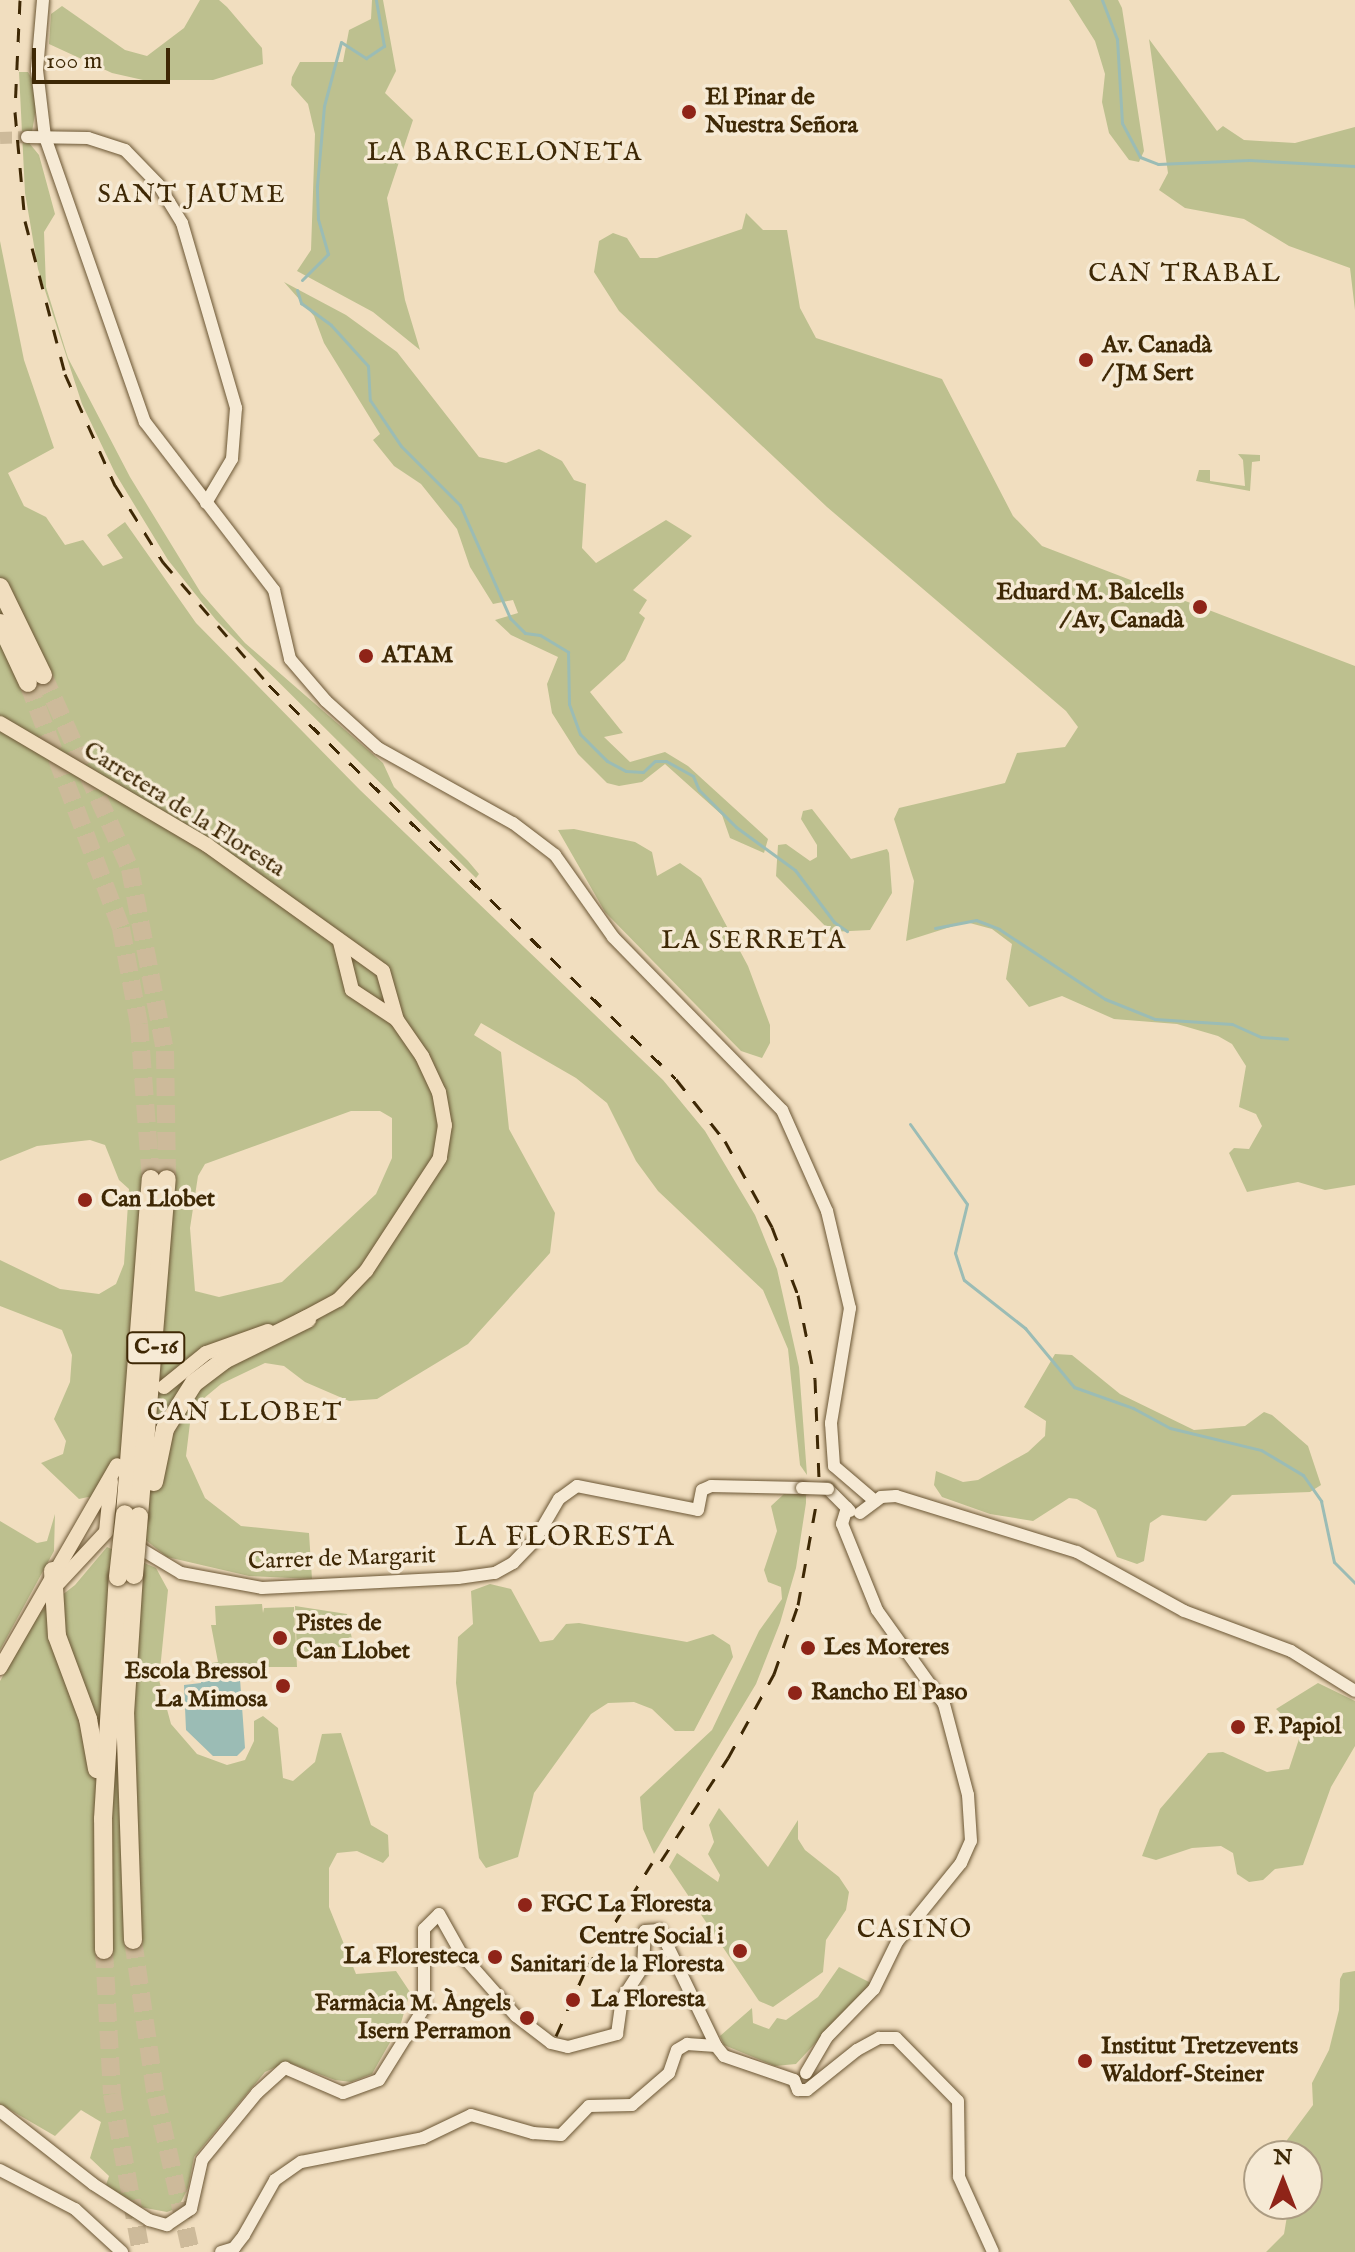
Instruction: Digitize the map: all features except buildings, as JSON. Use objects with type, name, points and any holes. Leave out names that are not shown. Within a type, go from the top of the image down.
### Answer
[{"type":"highway","points":[[0,587],[36,679],[0,623]]},
{"type":"highway","name":"C-16","points":[[137,1516],[159,1179]]},
{"type":"highway","points":[[104,1950],[103,1819],[137,1516],[165,1429],[194,1383],[224,1360],[307,1319]]},
{"type":"highway","points":[[131,1576],[125,1811],[133,1940]]},
{"type":"highway","points":[[53,1580],[57,1636],[88,1719],[103,1819]]},
{"type":"main road","name":"Carretera de la Floresta","points":[[0,723],[200,841],[371,962]]},
{"type":"main road","points":[[340,942],[352,990],[397,1020]]},
{"type":"main road","points":[[164,1387],[206,1353],[307,1319],[338,1300],[366,1271],[440,1158],[445,1125],[439,1092],[422,1056],[397,1020],[384,984],[383,971],[371,962],[357,964],[349,975]]},
{"type":"main road","points":[[366,997],[378,993],[384,984]]},
{"type":"main road","points":[[0,1668],[114,1470],[103,1531],[53,1580]]},
{"type":"main road","points":[[87,1514],[98,1513],[103,1531]]},
{"type":"main road","points":[[80,1529],[86,1538],[103,1531]]},
{"type":"street","points":[[43,0],[37,70],[45,137],[145,422],[274,590],[290,659],[326,701],[378,748],[513,823],[555,855],[594,915],[782,1110],[827,1211],[850,1308],[845,1363],[832,1415],[834,1466],[880,1498],[1077,1552],[1184,1611],[1291,1651],[1355,1691]]},
{"type":"street","points":[[27,137],[97,140],[125,150],[170,202],[190,249],[237,423],[232,459],[206,503]]},
{"type":"street","name":"Carrer de Margarit","points":[[103,1531],[181,1573],[262,1588],[495,1573],[523,1554],[559,1499],[577,1486],[698,1510],[702,1490],[711,1486],[798,1488],[833,1493],[847,1508]]},
{"type":"street","points":[[854,1548],[860,1513],[880,1498]]},
{"type":"street","points":[[0,2111],[93,2184],[149,2220],[167,2225],[191,2209],[202,2160],[257,2093],[285,2068],[343,2093],[379,2080],[424,2008],[424,1929],[439,1914],[462,1955],[516,2016],[551,2043],[568,2047],[617,2034],[622,1999],[643,1967],[645,1931],[660,1930],[716,2046],[724,2056],[794,2080],[802,2091],[827,2037],[874,1989],[897,1942],[961,1863],[971,1841],[968,1795],[944,1704],[886,1627],[841,1520],[847,1508],[860,1513]]},
{"type":"street","points":[[809,2079],[879,2038],[896,2038],[958,2101],[959,2177],[993,2252]]},
{"type":"street","points":[[221,2252],[234,2248],[244,2235],[275,2180],[301,2162],[423,2138],[471,2115],[533,2133],[561,2135],[589,2106],[632,2105],[669,2073],[677,2050],[687,2044],[716,2046]]},
{"type":"street","points":[[0,2170],[75,2209],[122,2252]]},
{"type":"green space","points":[[200,0],[219,0],[227,7],[262,48],[263,64],[213,80],[143,80],[112,73],[49,44],[51,14],[62,6],[125,50],[147,56],[184,28]]},
{"type":"green space","points":[[372,0],[383,0],[396,71],[385,93],[413,120],[387,198],[405,300],[420,350],[373,312],[297,271],[311,250],[315,134],[308,104],[291,85],[292,77],[300,62],[343,62],[349,30],[371,19]]},
{"type":"green space","points":[[1069,0],[1118,0],[1122,8],[1144,151],[1139,162],[1129,160],[1109,133],[1102,102],[1105,74],[1095,41]]},
{"type":"green space","points":[[1149,39],[1217,131],[1223,126],[1244,140],[1295,143],[1355,127],[1355,310],[1350,268],[1289,246],[1244,219],[1185,208],[1159,190],[1168,173]]},
{"type":"green space","points":[[19,72],[28,72],[32,79],[36,108],[30,144],[39,155],[55,214],[44,232],[46,287],[68,358],[130,477],[201,593],[245,643],[383,763],[394,787],[468,861],[479,874],[476,878],[216,620],[168,560],[115,473],[82,404],[38,269],[25,193]]},
{"type":"green space","points":[[746,213],[763,230],[787,230],[800,308],[816,338],[942,379],[1013,516],[1042,546],[1355,666],[1355,1185],[1325,1190],[1298,1182],[1247,1192],[1229,1153],[1234,1148],[1249,1149],[1262,1126],[1256,1114],[1239,1107],[1246,1066],[1232,1044],[1218,1036],[1177,1024],[1114,1019],[1062,996],[1029,1007],[1006,979],[1012,944],[992,929],[966,922],[906,941],[914,881],[894,819],[899,808],[1005,783],[1017,753],[1065,747],[1078,727],[1066,711],[827,507],[619,311],[594,272],[599,241],[613,233],[627,238],[640,258],[657,258],[742,229]]},
{"type":"green space","points":[[0,241],[24,360],[54,448],[8,473],[24,506],[46,517],[65,545],[83,540],[103,566],[123,558],[107,535],[125,522],[196,623],[360,790],[663,1080],[705,1131],[755,1215],[777,1269],[799,1367],[807,1475],[800,1465],[788,1349],[763,1290],[658,1191],[636,1161],[607,1103],[576,1078],[481,1023],[474,1035],[501,1052],[509,1129],[555,1213],[550,1253],[468,1344],[377,1399],[349,1401],[305,1382],[284,1366],[265,1363],[221,1384],[203,1399],[190,1423],[186,1456],[205,1498],[241,1526],[309,1533],[312,1579],[249,1576],[167,1557],[142,1537],[110,1523],[112,1507],[88,1497],[79,1499],[41,1463],[63,1454],[66,1441],[54,1419],[70,1382],[72,1355],[62,1330],[0,1306],[0,1260],[60,1289],[99,1294],[116,1284],[124,1264],[129,1189],[119,1180],[105,1145],[90,1140],[37,1146],[0,1161]],"holes":[[[351,1111],[380,1111],[392,1118],[392,1158],[376,1194],[282,1282],[219,1297],[195,1291],[190,1228],[198,1176],[205,1164]]]},
{"type":"green space","points":[[284,282],[346,315],[397,352],[479,457],[506,463],[539,449],[562,461],[574,480],[586,484],[582,548],[596,563],[666,520],[692,536],[633,590],[647,600],[639,613],[645,618],[625,660],[590,692],[623,733],[604,737],[630,762],[665,752],[688,766],[768,839],[764,853],[730,838],[722,815],[665,764],[642,782],[619,786],[607,783],[578,754],[552,713],[547,684],[558,657],[511,635],[495,620],[518,613],[513,600],[493,604],[470,567],[457,529],[421,484],[394,466],[373,440],[380,434],[324,343],[314,316]]},
{"type":"green space","points":[[1238,454],[1260,455],[1260,461],[1252,462],[1250,491],[1196,481],[1199,470],[1210,470],[1210,481],[1245,486],[1243,460]]},
{"type":"green space","points":[[812,809],[851,859],[887,849],[889,853],[892,893],[870,930],[831,932],[776,876],[778,845],[786,844],[810,861],[817,857],[817,845],[801,819],[803,811]]},
{"type":"green space","points":[[574,829],[635,842],[652,852],[657,876],[680,863],[701,878],[748,966],[770,1025],[770,1043],[762,1058],[741,1051],[605,912],[558,830]]},
{"type":"green space","points":[[1055,1354],[1072,1355],[1120,1394],[1194,1430],[1245,1426],[1264,1412],[1272,1415],[1308,1446],[1321,1485],[1310,1492],[1232,1495],[1206,1521],[1162,1515],[1150,1523],[1144,1561],[1137,1564],[1117,1557],[1096,1510],[1077,1499],[1069,1498],[1033,1521],[990,1514],[942,1497],[934,1485],[936,1471],[963,1482],[978,1480],[1028,1452],[1045,1436],[1046,1421],[1024,1407]]},
{"type":"green space","points":[[784,1494],[806,1494],[806,1503],[796,1568],[780,1623],[756,1684],[654,1854],[643,1829],[640,1797],[712,1730],[759,1631],[782,1599],[781,1587],[768,1582],[764,1570],[777,1531],[771,1506]]},
{"type":"green space","points":[[55,1514],[54,1551],[0,1650],[0,1521],[37,1543],[47,1541]]},
{"type":"green space","points":[[107,1547],[156,1568],[168,1590],[159,1680],[171,1724],[197,1754],[227,1765],[245,1760],[254,1741],[254,1721],[263,1716],[278,1728],[283,1778],[293,1781],[315,1762],[322,1734],[341,1733],[371,1825],[388,1835],[389,1856],[383,1863],[357,1851],[337,1853],[329,1868],[329,1907],[356,1974],[396,1971],[410,1992],[401,2023],[372,2074],[351,2082],[335,2080],[287,2062],[265,2072],[194,2157],[188,2188],[178,2208],[167,2212],[140,2207],[106,2185],[109,2176],[90,2158],[101,2122],[81,2110],[55,2136],[0,2104],[0,1681],[39,1613],[75,1585]]},
{"type":"green space","points":[[490,1584],[511,1589],[540,1642],[553,1640],[566,1624],[579,1623],[687,1642],[713,1634],[730,1645],[733,1657],[694,1731],[675,1731],[652,1709],[634,1702],[608,1703],[591,1714],[534,1793],[518,1857],[486,1868],[479,1858],[456,1683],[458,1637],[473,1624],[471,1591]]},
{"type":"green space","points":[[262,1604],[263,1613],[264,1608],[294,1607],[297,1667],[266,1667],[266,1674],[213,1674],[212,1663],[218,1662],[211,1625],[216,1625],[215,1606]]},
{"type":"green space","points":[[295,1606],[347,1614],[352,1639],[347,1646],[297,1653]]},
{"type":"green space","points":[[1318,1683],[1355,1701],[1355,1746],[1331,1787],[1303,1865],[1275,1869],[1263,1880],[1249,1882],[1237,1874],[1233,1853],[1221,1846],[1192,1848],[1156,1860],[1142,1856],[1160,1809],[1208,1753],[1223,1752],[1267,1772],[1289,1769],[1301,1733],[1276,1709]]},
{"type":"green space","points":[[719,1808],[768,1867],[798,1820],[798,1839],[805,1850],[839,1877],[849,1892],[846,1910],[826,1940],[823,1972],[773,2007],[759,2001],[669,1867],[677,1853],[718,1882],[720,1875],[708,1854],[714,1842],[709,1825]]},
{"type":"green space","points":[[839,1967],[871,1983],[796,2064],[775,2066],[724,2045],[720,2036],[752,2008],[753,2023],[769,2029],[777,2018],[786,2020],[818,1997]]},
{"type":"green space","points":[[1355,1971],[1355,2252],[1266,2252],[1284,2234],[1286,2220],[1323,2220],[1323,2140],[1287,2140],[1313,2105],[1312,2083],[1329,2050],[1339,2010],[1343,1973]]},
{"type":"water","points":[[225,1674],[227,1679],[240,1679],[245,1748],[237,1756],[213,1756],[186,1730],[184,1685],[201,1683],[201,1675]]},
{"type":"waterway","points":[[302,280],[328,254],[318,219],[317,186],[324,106],[341,42],[366,58],[384,46],[376,0]]},
{"type":"waterway","points":[[1102,0],[1117,39],[1122,123],[1140,157],[1158,164],[1249,160],[1355,166]]},
{"type":"waterway","points":[[297,290],[301,303],[331,325],[368,366],[370,400],[401,446],[460,505],[510,618],[525,633],[540,635],[568,652],[569,704],[580,734],[607,761],[626,771],[643,772],[655,761],[666,761],[693,776],[699,790],[736,827],[795,870],[834,922],[847,931]]},
{"type":"waterway","points":[[935,928],[976,920],[999,929],[1105,999],[1155,1019],[1232,1024],[1261,1037],[1287,1039]]},
{"type":"waterway","points":[[910,1124],[967,1204],[955,1253],[964,1280],[1025,1328],[1074,1387],[1133,1408],[1170,1428],[1261,1450],[1303,1475],[1321,1501],[1334,1562],[1355,1583]]},
{"type":"tunnel","points":[[0,138],[27,137]]},
{"type":"tunnel","points":[[43,675],[130,869],[165,1051],[167,1179]]},
{"type":"tunnel","points":[[28,683],[121,928],[139,1024],[151,1179]]},
{"type":"tunnel","points":[[133,1940],[156,2097],[191,2252]]},
{"type":"tunnel","points":[[104,1950],[112,2094],[141,2252]]},
{"type":"railway","points":[[20,0],[15,112],[25,221],[65,374],[115,485],[163,562],[269,685],[676,1079],[725,1141],[772,1227],[798,1295],[815,1379],[819,1478]]},
{"type":"railway","points":[[661,1861],[728,1758],[774,1674],[798,1605],[817,1499]]},
{"type":"railway","points":[[556,2036],[586,1969],[652,1863]]},
{"type":"place","name":"El Pinar de Nuestra Señora","points":[[689,112]]},
{"type":"place","name":"Av. Canadà / JM Sert","points":[[1086,360]]},
{"type":"place","name":"Eduard M. Balcells / Av, Canadà","points":[[1200,607]]},
{"type":"place","name":"ATAM","points":[[366,656]]},
{"type":"place","name":"Can Llobet","points":[[85,1200]]},
{"type":"place","name":"Pistes de Can Llobet","points":[[280,1638]]},
{"type":"place","name":"Les Moreres","points":[[808,1648]]},
{"type":"place","name":"Escola Bressol La Mimosa","points":[[283,1686]]},
{"type":"place","name":"Rancho El Paso","points":[[795,1693]]},
{"type":"place","name":"F. Papiol","points":[[1238,1727]]},
{"type":"place","name":"FGC La Floresta","points":[[525,1905]]},
{"type":"place","name":"Centre Social i Sanitari de la Floresta","points":[[740,1951]]},
{"type":"place","name":"La Floresteca","points":[[495,1957]]},
{"type":"place","name":"La Floresta","points":[[573,2000]]},
{"type":"place","name":"Farmàcia M. Àngels Isern Perramon","points":[[527,2018]]},
{"type":"place","name":"Institut Tretzevents Waldorf-Steiner","points":[[1085,2061]]},
{"type":"district","name":"LA BARCELONETA","points":[[505,153]]},
{"type":"district","name":"SANT JAUME","points":[[192,195]]},
{"type":"district","name":"CAN TRABAL","points":[[1185,274]]},
{"type":"district","name":"LA SERRETA","points":[[754,941]]},
{"type":"district","name":"CAN LLOBET","points":[[245,1413]]},
{"type":"district","name":"LA FLORESTA","points":[[565,1538]]},
{"type":"district","name":"CASINO","points":[[915,1930]]}]
